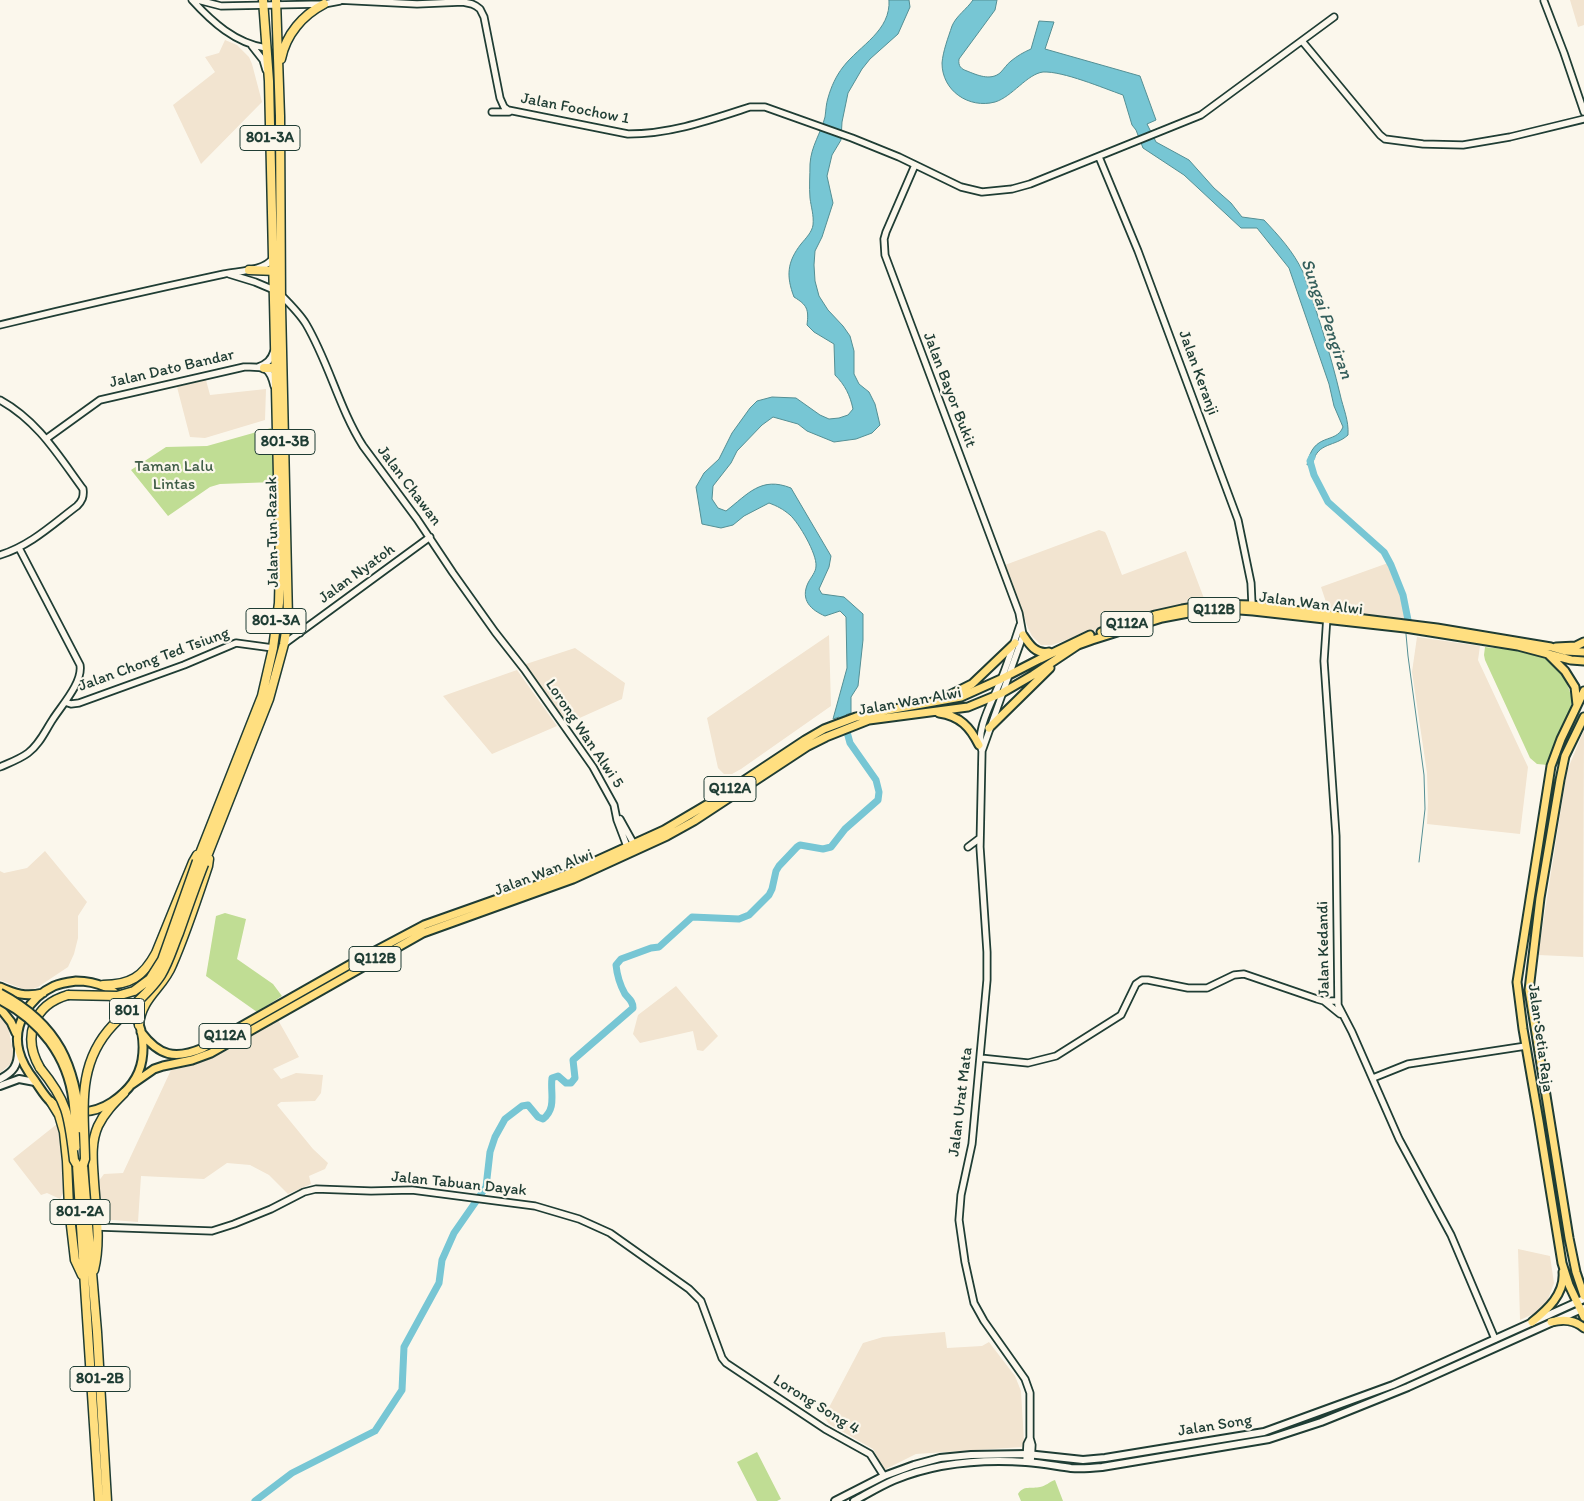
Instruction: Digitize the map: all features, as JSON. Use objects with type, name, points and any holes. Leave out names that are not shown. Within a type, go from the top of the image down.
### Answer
[{"type":"highway","name":"Jalan Tun Razak","points":[[207,847],[262,696],[279,603],[275,348],[278,292],[281,277],[280,116],[276,2]]},
{"type":"highway","name":"Jalan Tun Razak","points":[[200,863],[270,699],[284,644],[288,619],[282,318],[273,270],[269,81],[263,3]]},
{"type":"highway","points":[[278,74],[281,56],[287,40],[302,19],[311,11],[324,4]]},
{"type":"highway","points":[[247,270],[273,270],[281,277]]},
{"type":"highway","points":[[260,368],[276,368],[279,364],[281,306]]},
{"type":"highway","points":[[103,985],[128,982],[140,975],[151,961],[193,862],[207,847]]},
{"type":"highway","points":[[140,1029],[140,1018],[144,1006],[172,967],[187,927],[208,866],[207,847]]},
{"type":"highway","name":"801","points":[[200,863],[169,958],[161,975],[110,1028],[96,1048],[90,1062],[84,1086],[85,1159],[80,1165],[74,1160],[69,1119],[64,1104],[52,1083],[35,1060],[32,1030],[35,1020],[49,1004],[68,995],[117,996],[134,991],[150,979],[162,960],[200,863]]},
{"type":"highway","points":[[88,1280],[97,1258],[97,1226],[92,1156],[93,1141],[105,1113],[124,1093]]},
{"type":"highway","points":[[51,1102],[59,1115],[64,1132],[76,1260],[88,1280]]},
{"type":"highway","points":[[80,1165],[87,1259],[99,1501]]},
{"type":"highway","name":"801-2B","points":[[88,1280],[107,1501]]},
{"type":"main road","name":"Jalan Wan Alwi","points":[[140,1029],[153,1046],[166,1053],[178,1055],[192,1053],[424,926],[632,848],[694,821],[801,751],[825,733],[855,721],[961,697],[1001,680],[1091,635],[1166,612],[1213,604],[1252,605],[1408,627],[1549,651]]},
{"type":"main road","name":"Jalan Wan Alwi","points":[[855,721],[968,706],[1002,693],[1055,662],[1078,645],[1162,618],[1199,611],[1226,609],[1327,617]]},
{"type":"main road","points":[[1023,635],[1031,646],[1039,652],[1045,653],[1064,647]]},
{"type":"main road","points":[[1549,651],[1576,646],[1584,642]]},
{"type":"main road","points":[[934,702],[972,684],[1015,643]]},
{"type":"main road","points":[[1549,651],[1584,652]]},
{"type":"main road","points":[[1549,651],[1572,660],[1584,662]]},
{"type":"main road","points":[[1549,651],[1575,687],[1578,705]]},
{"type":"main road","points":[[989,728],[1055,662]]},
{"type":"main road","name":"Jalan Setia Raja","points":[[1584,691],[1561,739],[1551,766],[1517,982],[1523,1029],[1562,1263],[1576,1302],[1582,1309],[1584,1317]]},
{"type":"main road","points":[[933,712],[948,714],[963,722],[974,734],[980,748]]},
{"type":"main road","name":"Jalan Setia Raja","points":[[1584,717],[1565,756],[1529,981],[1530,1002],[1576,1272],[1584,1298]]},
{"type":"main road","points":[[1539,839],[1547,838],[1554,817]]},
{"type":"main road","name":"Jalan Wan Alwi","points":[[131,1085],[154,1069],[192,1060],[211,1053],[423,933],[573,879],[632,848]]},
{"type":"main road","points":[[1523,1029],[1525,1022],[1521,989],[1523,964],[1526,960],[1532,958]]},
{"type":"main road","points":[[0,987],[20,995],[35,995],[54,986],[76,981],[103,985],[120,996],[134,1013],[140,1029],[143,1051],[138,1075],[124,1093],[107,1106],[97,1110],[75,1112],[51,1102],[27,1070],[18,1050]]},
{"type":"main road","points":[[1526,1046],[1533,1039],[1525,992],[1526,984],[1529,981]]},
{"type":"main road","points":[[0,1079],[17,1064],[18,1027],[26,1011],[44,992]]},
{"type":"main road","points":[[0,993],[18,1003],[43,1024],[59,1046],[67,1062],[74,1080],[78,1102],[80,1165]]},
{"type":"main road","points":[[0,1000],[27,1017],[47,1037],[63,1064],[73,1102],[80,1165]]},
{"type":"main road","points":[[0,1008],[11,1022],[18,1039]]},
{"type":"main road","points":[[0,1086],[19,1079],[35,1082]]},
{"type":"main road","points":[[1539,1121],[1541,1115],[1538,1092],[1545,1084]]},
{"type":"main road","points":[[1532,1322],[1549,1308],[1558,1294],[1563,1276],[1562,1263]]},
{"type":"main road","points":[[1576,1272],[1584,1284]]},
{"type":"main road","name":"Jalan Song","points":[[835,1501],[884,1476],[914,1464],[940,1458],[971,1455],[1029,1454],[1083,1460],[1264,1432],[1393,1385],[1584,1298]]},
{"type":"main road","name":"Jalan Song","points":[[854,1501],[893,1480],[929,1468],[972,1462],[1029,1462],[1079,1468],[1102,1467],[1269,1439],[1321,1422],[1416,1383],[1582,1309]]},
{"type":"main road","points":[[1550,1322],[1574,1321],[1584,1328]]},
{"type":"main road","points":[[1495,1339],[1498,1342],[1528,1333]]},
{"type":"main road","points":[[1311,1415],[1323,1414],[1365,1399],[1369,1402]]},
{"type":"street","points":[[192,0],[223,30],[251,44],[266,48]]},
{"type":"street","points":[[198,0],[221,6]]},
{"type":"street","points":[[208,17],[212,9],[221,6],[276,2],[324,4],[339,0]]},
{"type":"street","name":"Jalan Foochow 1","points":[[339,0],[417,4],[463,2],[476,6],[482,13],[486,24],[495,73],[504,107],[514,111],[628,134],[663,132],[757,106],[769,108],[901,157]]},
{"type":"street","points":[[1544,1],[1584,112]]},
{"type":"street","points":[[901,157],[961,187],[982,192],[1012,189],[1030,184],[1207,112],[1334,17]]},
{"type":"street","points":[[1302,41],[1380,136],[1388,140],[1423,144],[1463,145],[1510,137],[1584,119]]},
{"type":"street","points":[[251,44],[263,60],[269,81]]},
{"type":"street","points":[[492,112],[514,111]]},
{"type":"street","points":[[901,157],[903,155],[915,160],[928,167],[929,171]]},
{"type":"street","points":[[901,157],[911,171],[909,178]]},
{"type":"street","name":"Jalan Keranji","points":[[1099,157],[1138,252],[1238,520],[1250,583],[1252,605]]},
{"type":"street","name":"Jalan Bayor Bukit","points":[[915,165],[886,232],[884,239],[885,255],[1019,613],[1023,635]]},
{"type":"street","points":[[909,178],[918,172],[929,171]]},
{"type":"street","points":[[0,325],[247,270],[268,264],[274,258]]},
{"type":"street","points":[[244,278],[242,274],[247,270]]},
{"type":"street","points":[[227,273],[278,292]]},
{"type":"street","name":"Jalan Chawan","points":[[278,292],[306,323],[356,435],[430,537],[453,574],[494,632],[524,669]]},
{"type":"street","points":[[282,318],[292,307]]},
{"type":"street","points":[[275,348],[271,359],[260,368],[271,374],[276,396]]},
{"type":"street","name":"Jalan Dato Bandar","points":[[46,439],[100,400],[244,367],[260,368]]},
{"type":"street","points":[[0,400],[26,417],[46,439],[83,489],[83,498],[77,506],[38,536],[19,548],[0,555]]},
{"type":"street","name":"Jalan Nyatoh","points":[[284,644],[430,537]]},
{"type":"street","points":[[0,767],[20,758],[33,748],[66,700],[81,669],[19,548]]},
{"type":"street","name":"Jalan Kedandi","points":[[1327,617],[1324,661],[1336,836],[1337,1001],[1399,1138],[1451,1235],[1495,1339]]},
{"type":"street","points":[[288,619],[292,628],[300,634]]},
{"type":"street","points":[[980,748],[982,725],[1001,680],[1020,625]]},
{"type":"street","points":[[980,748],[1010,674],[1023,635]]},
{"type":"street","name":"Jalan Chong Ted Tsiung","points":[[66,700],[75,704],[184,665],[233,644],[240,643],[272,648]]},
{"type":"street","name":"Lorong Wan Alwi 5","points":[[524,669],[593,767],[614,805],[632,848]]},
{"type":"street","points":[[57,713],[75,704]]},
{"type":"street","name":"Jalan Urat Mata","points":[[980,748],[980,838],[987,980],[972,1144],[960,1203],[959,1220],[973,1301],[1027,1384],[1030,1401],[1030,1438],[1027,1444],[1029,1462]]},
{"type":"street","points":[[968,847],[980,838]]},
{"type":"street","points":[[980,1058],[1028,1063],[1056,1056],[1121,1015],[1136,984],[1142,980],[1203,989],[1234,975],[1244,974],[1322,1001],[1342,1015]]},
{"type":"street","points":[[1322,1001],[1330,997],[1337,989]]},
{"type":"street","points":[[1322,1001],[1337,1001]]},
{"type":"street","points":[[1373,1078],[1408,1064],[1526,1046]]},
{"type":"street","name":"Jalan Tabuan Dayak","points":[[97,1226],[212,1230],[234,1224],[271,1209],[304,1192],[316,1189],[412,1190],[535,1206],[579,1219],[610,1234],[695,1295],[700,1301],[722,1358],[726,1363]]},
{"type":"street","name":"Lorong Song 4","points":[[726,1363],[825,1428],[870,1454],[884,1476]]},
{"type":"shaded area","points":[[1570,0],[1584,0],[1584,25],[1578,27]]},
{"type":"shaded area","points":[[225,40],[237,45],[249,57],[262,102],[201,164],[173,105],[215,72],[205,57],[219,53]]},
{"type":"shaded area","points":[[206,380],[210,395],[266,389],[265,420],[205,438],[190,437],[177,387]]},
{"type":"shaded area","points":[[1099,530],[1105,532],[1122,575],[1186,551],[1205,601],[1189,602],[1147,613],[1052,645],[1041,645],[1032,636],[1028,628],[1005,565]]},
{"type":"shaded area","points":[[1388,563],[1400,595],[1405,620],[1329,611],[1321,587]]},
{"type":"shaded area","points":[[829,635],[831,706],[741,769],[732,774],[724,774],[718,768],[707,718]]},
{"type":"shaded area","points":[[1417,637],[1480,646],[1478,660],[1528,767],[1520,834],[1427,824],[1427,773],[1412,672]]},
{"type":"shaded area","points":[[575,648],[625,683],[622,699],[564,725],[523,665]]},
{"type":"shaded area","points":[[517,670],[557,726],[492,754],[443,696]]},
{"type":"shaded area","points":[[1584,730],[1583,957],[1538,955],[1567,771]]},
{"type":"shaded area","points":[[45,851],[87,902],[78,916],[78,938],[68,967],[38,987],[23,989],[0,980],[0,871],[4,873],[27,868]]},
{"type":"shaded area","points":[[676,986],[718,1036],[703,1051],[697,1050],[693,1031],[640,1043],[633,1034],[638,1015]]},
{"type":"shaded area","points":[[0,1015],[7,1022],[15,1060],[0,1073]]},
{"type":"shaded area","points":[[278,1020],[299,1057],[273,1069],[281,1079],[296,1073],[323,1075],[321,1093],[315,1101],[281,1102],[277,1105],[313,1149],[328,1163],[325,1169],[309,1176],[311,1184],[288,1194],[269,1175],[250,1165],[227,1163],[204,1179],[141,1176],[138,1222],[100,1219],[98,1182],[104,1174],[123,1173],[171,1070],[189,1066],[228,1049]]},
{"type":"shaded area","points":[[57,1124],[60,1129],[63,1193],[60,1199],[47,1193],[41,1195],[13,1159]]},
{"type":"shaded area","points":[[1518,1249],[1550,1256],[1554,1283],[1547,1302],[1535,1313],[1520,1320]]},
{"type":"shaded area","points":[[945,1332],[947,1348],[982,1346],[989,1342],[1015,1376],[1021,1391],[1024,1442],[1022,1447],[916,1454],[884,1470],[873,1449],[829,1424],[824,1417],[863,1343],[883,1337]]},
{"type":"green space","name":"Taman Lalu Lintas","points":[[271,428],[274,482],[220,484],[210,487],[168,516],[131,470],[166,447],[207,446]]},
{"type":"green space","points":[[1485,647],[1533,654],[1553,664],[1561,672],[1567,684],[1572,704],[1548,765],[1537,764],[1530,758],[1485,660]]},
{"type":"green space","points":[[225,913],[246,919],[237,959],[273,984],[282,996],[257,1012],[206,976],[216,916]]},
{"type":"green space","points":[[757,1452],[781,1499],[777,1501],[757,1501],[737,1462]]},
{"type":"green space","points":[[1055,1480],[1063,1501],[1021,1501],[1018,1494],[1022,1489],[1037,1488]]},
{"type":"water","points":[[889,0],[909,0],[910,7],[898,34],[870,59],[848,93],[842,122],[841,140],[832,155],[827,176],[833,203],[822,237],[815,251],[814,265],[815,281],[819,296],[850,336],[854,351],[854,374],[859,384],[869,392],[875,404],[880,425],[872,433],[856,439],[834,442],[807,431],[798,424],[773,417],[762,425],[737,451],[731,463],[713,486],[712,499],[718,508],[726,511],[748,493],[763,486],[771,484],[791,488],[831,556],[829,567],[819,589],[822,594],[844,597],[863,614],[863,640],[858,686],[851,697],[851,713],[833,719],[847,668],[846,617],[840,611],[825,616],[815,611],[808,604],[805,594],[816,566],[816,561],[802,531],[790,515],[769,503],[744,516],[733,525],[721,528],[702,524],[696,487],[704,473],[719,459],[732,433],[757,401],[772,397],[796,398],[829,419],[848,415],[853,409],[847,390],[835,375],[834,344],[814,332],[807,325],[807,311],[802,302],[794,297],[789,269],[796,251],[810,233],[813,225],[810,164],[814,145],[825,117],[831,90],[843,67],[880,29],[888,11]]},
{"type":"water","points":[[973,0],[997,0],[995,10],[959,59],[959,64],[962,68],[984,76],[992,77],[1000,73],[1013,59],[1031,49],[1039,21],[1054,22],[1045,49],[1140,76],[1156,120],[1147,124],[1156,142],[1189,160],[1242,217],[1264,220],[1280,238],[1303,272],[1332,363],[1347,419],[1348,435],[1323,448],[1315,456],[1313,462],[1307,465],[1314,447],[1335,436],[1343,427],[1334,406],[1329,384],[1289,268],[1257,228],[1241,228],[1184,175],[1143,148],[1132,125],[1123,95],[1094,84],[1051,72],[1043,72],[1031,77],[995,102],[976,103],[959,96],[952,89],[943,73],[943,54],[954,22]]},
{"type":"waterway","name":"Sungai Pengiran","points":[[1312,457],[1310,461],[1314,475],[1328,502],[1384,552],[1403,595],[1408,620]]},
{"type":"waterway","points":[[1406,634],[1424,775],[1425,809],[1419,862]]},
{"type":"waterway","points":[[255,1501],[292,1473],[375,1431],[402,1390],[404,1347],[439,1283],[442,1260],[454,1233],[486,1187],[490,1152],[495,1137],[505,1119],[522,1106],[528,1105],[538,1117],[543,1119],[550,1110],[552,1078],[558,1076],[566,1083],[571,1083],[575,1078],[573,1060],[633,1008],[632,1002],[623,991],[618,976],[616,965],[621,959],[659,947],[692,917],[739,919],[749,915],[769,895],[776,871],[797,847],[800,845],[823,849],[831,847],[845,829],[878,800],[879,792],[876,780],[850,743],[841,710],[842,707]]}]
